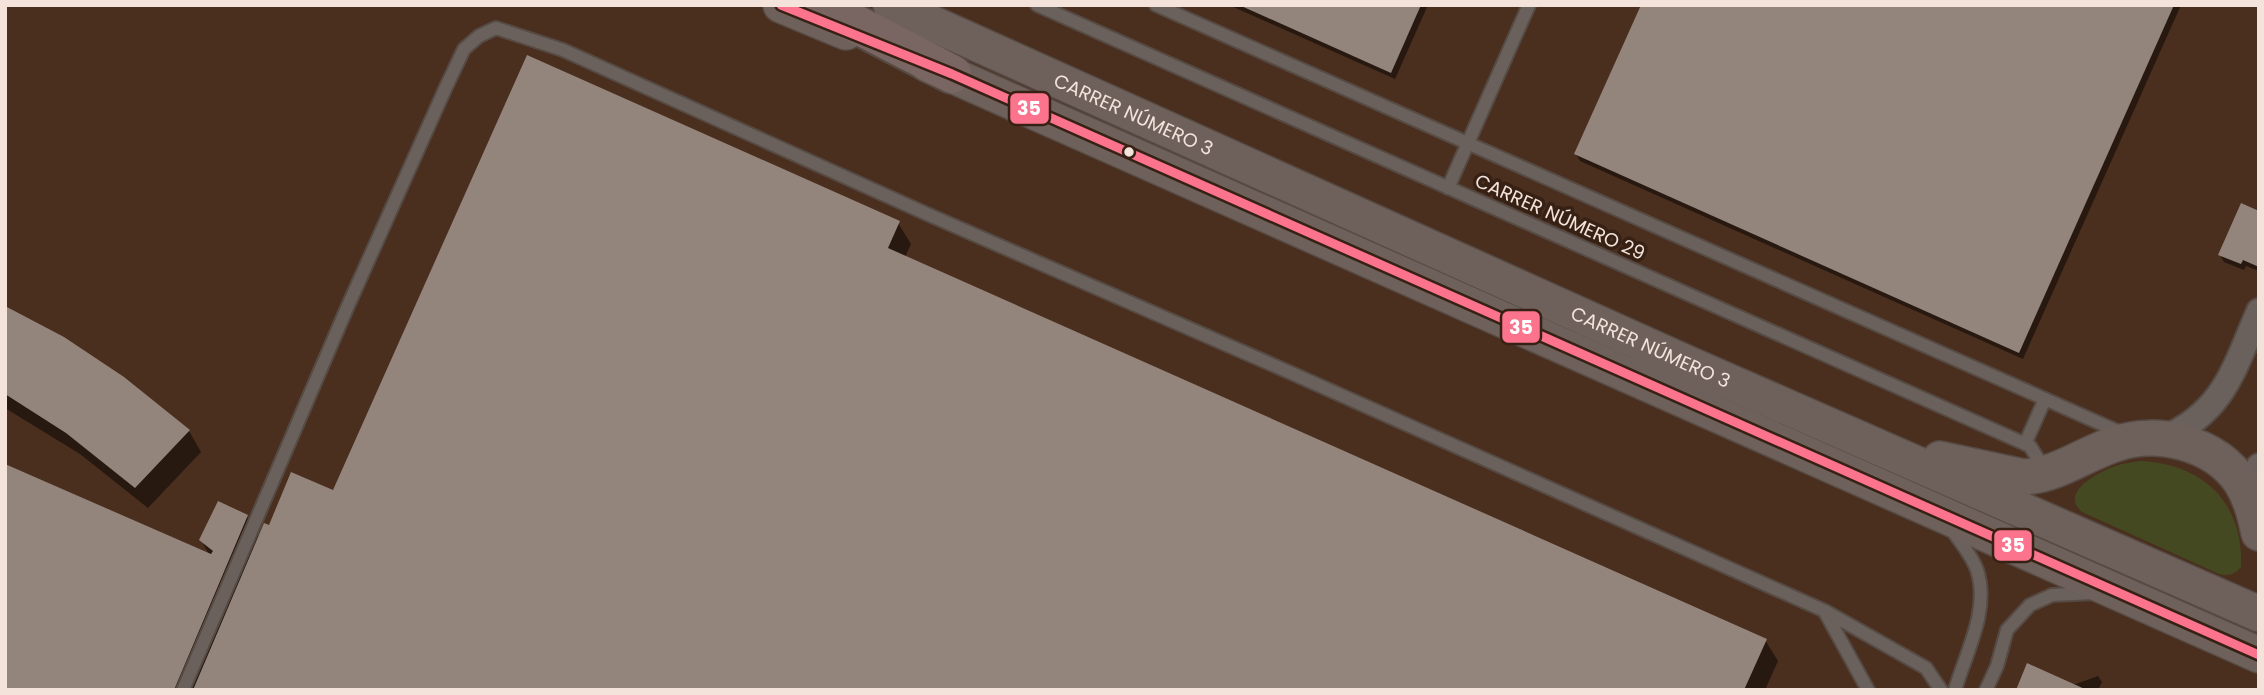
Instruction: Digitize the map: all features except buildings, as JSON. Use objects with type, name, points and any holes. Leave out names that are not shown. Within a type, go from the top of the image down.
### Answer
[{"type":"highway","points":[[819,5],[952,74]]},
{"type":"main road","name":"CARRER NÚMERO 3","points":[[781,5],[952,74],[2259,655]]},
{"type":"main road","name":"CARRER NÚMERO 3","points":[[891,5],[1884,450],[2259,614]]},
{"type":"main road","points":[[1884,450],[1969,464],[2024,461],[2052,472],[2108,446],[2150,438],[2190,444],[2224,465],[2240,481],[2256,520]]},
{"type":"street","points":[[2150,438],[2193,424],[2215,402],[2226,386],[2259,311]]},
{"type":"street","points":[[2256,520],[2255,481],[2259,466]]},
{"type":"lane","name":"CARRER NÚMERO 29","points":[[1037,5],[1448,188],[2024,461]]},
{"type":"lane","name":"CARRER NÚMERO 29","points":[[1156,5],[2045,399],[2150,438]]},
{"type":"lane","points":[[1448,188],[1529,5]]},
{"type":"lane","points":[[183,690],[347,308],[446,87],[464,49],[479,36],[496,28],[564,50],[927,214],[1302,377],[1825,611],[1926,668],[1941,690]]},
{"type":"lane","points":[[2024,461],[2045,399]]},
{"type":"lane","points":[[1944,516],[1977,569],[1980,591],[1976,634],[1966,652],[1955,690]]},
{"type":"lane","points":[[1986,690],[1997,666],[2007,630],[2030,605],[2052,595],[2115,592]]},
{"type":"lane","points":[[1825,611],[1868,690]]},
{"type":"shaded area","points":[[5,5],[2259,5],[2259,690],[5,690]]},
{"type":"green space","points":[[2141,461],[2183,470],[2201,479],[2215,491],[2227,506],[2235,524],[2240,544],[2241,567],[2238,570],[2231,574],[2219,574],[2082,512],[2075,497],[2084,483],[2118,465]]},
{"type":"transit line","name":"35","points":[[781,5],[952,74],[2259,655]]}]
